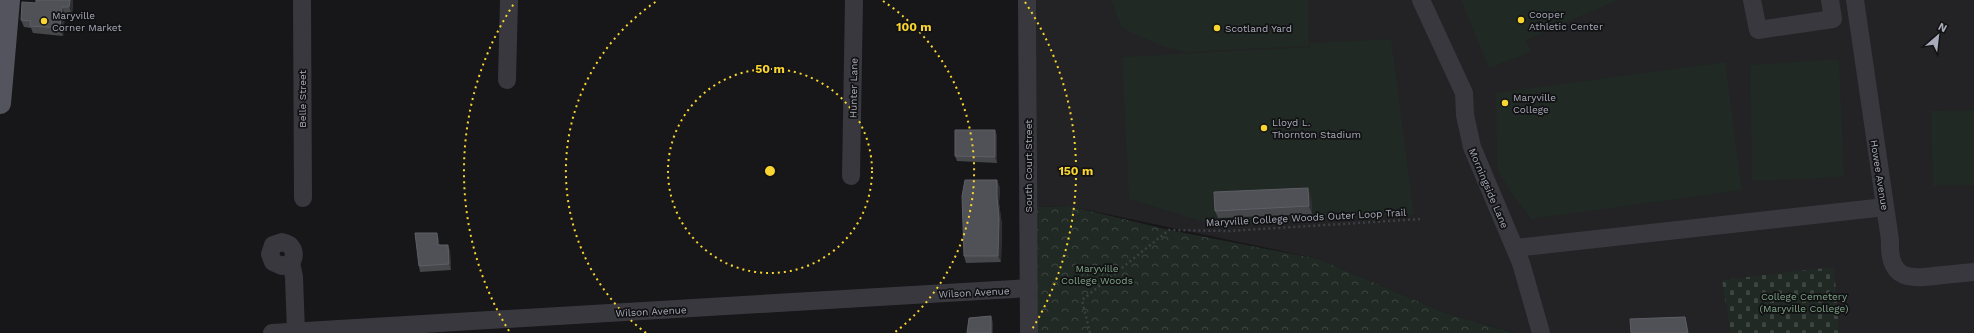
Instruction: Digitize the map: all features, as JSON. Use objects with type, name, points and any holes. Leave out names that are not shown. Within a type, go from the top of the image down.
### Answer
[{"type":"main road","points":[[0,103],[2,51],[9,12]]},
{"type":"street","name":"Belle Street","points":[[302,0],[303,198]]},
{"type":"street","points":[[507,80],[509,0]]},
{"type":"street","name":"Hunter Lane","points":[[851,176],[854,0]]},
{"type":"street","name":"South Court Street","points":[[1027,0],[1029,333]]},
{"type":"street","name":"Morningside Lane","points":[[1421,0],[1464,93],[1465,115],[1472,147],[1521,263],[1542,333]]},
{"type":"street","points":[[1752,0],[1758,30],[1833,19],[1830,0]]},
{"type":"street","name":"Howee Avenue","points":[[1855,0],[1890,240],[1890,250],[1897,272],[1908,278],[1924,278],[1974,272]]},
{"type":"street","points":[[1515,248],[1885,207]]},
{"type":"street","points":[[290,263],[294,277],[296,332]]},
{"type":"street","name":"Wilson Avenue","points":[[272,333],[1029,288]]},
{"type":"path","name":"Maryville College Woods Outer Loop Trail","points":[[1090,333],[1082,300],[1169,230],[1229,231],[1422,219]]},
{"type":"shaded area","name":"Maryville College","points":[[1036,0],[1974,0],[1974,333],[1515,333],[1443,312],[1319,259],[1069,206],[1037,207]]},
{"type":"green space","name":"Scotland Yard","points":[[1111,0],[1308,0],[1309,46],[1186,52],[1162,46],[1128,31],[1121,26]]},
{"type":"green space","name":"Cooper Athletic Center","points":[[1461,0],[1618,0],[1526,40],[1531,52],[1489,68]]},
{"type":"green space","name":"Lloyd L. Thornton Stadium","points":[[1391,39],[1414,215],[1218,226],[1129,199],[1122,57],[1311,47],[1311,43]]},
{"type":"green space","points":[[1839,59],[1844,177],[1752,181],[1750,65]]},
{"type":"green space","points":[[1725,62],[1742,190],[1531,219],[1512,194],[1497,169],[1496,93]]},
{"type":"green space","points":[[1974,110],[1974,185],[1933,186],[1931,111]]},
{"type":"green space","name":"Maryville College Woods","points":[[1069,206],[1169,230],[1319,259],[1443,312],[1514,333],[1038,333],[1037,207]]},
{"type":"green space","name":"College Cemetery (Maryville College)","points":[[1834,267],[1839,333],[1731,333],[1722,280]]},
{"type":"building","name":"Maryville Corner Market","points":[[36,0],[70,0],[69,7],[62,7],[60,28],[30,26],[31,21],[21,20],[22,2],[36,3]]},
{"type":"building","points":[[955,130],[995,130],[995,157],[955,156]]},
{"type":"building","points":[[965,180],[997,180],[999,219],[998,256],[964,256],[962,196]]},
{"type":"building","points":[[1308,188],[1309,206],[1215,211],[1214,192]]},
{"type":"building","points":[[415,233],[437,233],[438,245],[448,245],[449,264],[419,266]]},
{"type":"building","points":[[991,316],[991,333],[967,333],[969,318]]},
{"type":"building","points":[[1685,317],[1688,333],[1631,333],[1630,319]]},
{"type":"place","name":"Cooper Athletic Center","points":[[1521,20]]},
{"type":"place","name":"Maryville Corner Market","points":[[44,21]]},
{"type":"place","name":"Scotland Yard","points":[[1217,28]]},
{"type":"place","name":"Maryville College","points":[[1505,103]]},
{"type":"place","name":"Lloyd L. Thornton Stadium","points":[[1264,128]]}]
